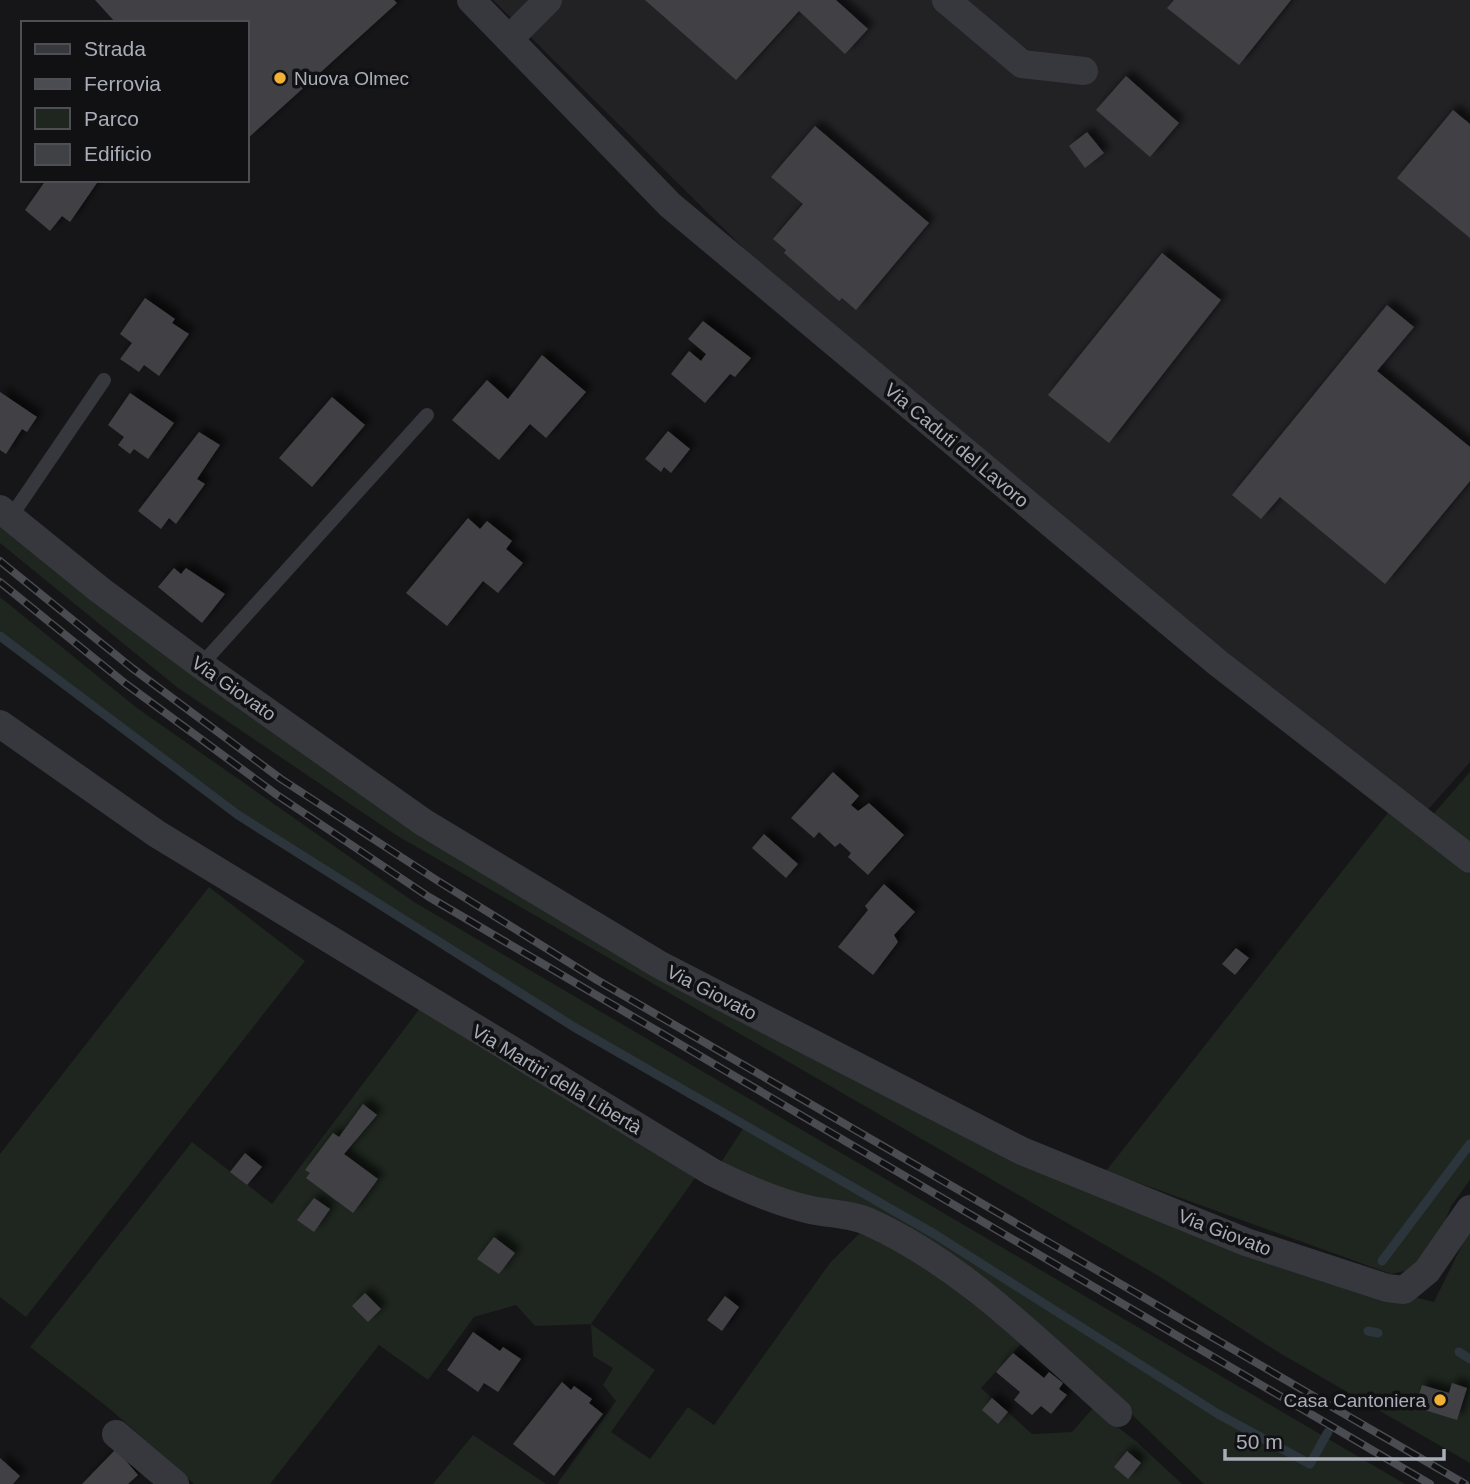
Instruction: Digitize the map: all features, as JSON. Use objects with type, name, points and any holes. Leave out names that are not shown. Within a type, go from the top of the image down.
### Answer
[{"type":"street","name":"Via Caduti del Lavoro","points":[[471,0],[670,205],[1218,663],[1470,859]]},
{"type":"street","points":[[509,39],[548,0]]},
{"type":"street","points":[[946,0],[1022,64],[1084,71]]},
{"type":"street","name":"Via Giovato","points":[[5,514],[201,665],[423,822],[660,965],[1022,1152],[1246,1242],[1387,1288],[1404,1290],[1427,1271],[1470,1209]]},
{"type":"street","name":"Via Martiri della Libertà","points":[[0,723],[157,834],[712,1172],[751,1191],[786,1202],[866,1220],[926,1252],[1010,1318],[1118,1413]]},
{"type":"street","points":[[116,1434],[175,1484]]},
{"type":"lane","points":[[5,514],[104,380]]},
{"type":"lane","points":[[201,665],[427,415]]},
{"type":"shaded area","points":[[493,0],[1470,0],[1470,762],[1425,813],[811,315]]},
{"type":"green space","points":[[0,518],[656,972],[1289,1265],[1434,1302],[1470,1229],[1470,1463],[1278,1352],[1157,1275],[396,835],[178,688],[0,543]]},
{"type":"green space","points":[[0,597],[137,708],[414,902],[1405,1484],[1204,1484],[1121,1404],[1031,1327],[822,1207],[718,1167],[744,1127],[574,1027],[238,815],[0,636]]},
{"type":"green space","points":[[1470,772],[1470,850],[1430,818]]},
{"type":"green space","points":[[1388,813],[1470,874],[1470,1180],[1451,1206],[1437,1242],[1415,1269],[1391,1274],[1106,1171]]},
{"type":"green space","points":[[209,887],[305,961],[26,1317],[0,1297],[0,1154]]},
{"type":"green space","points":[[421,1007],[700,1171],[591,1324],[535,1326],[516,1305],[474,1317],[428,1380],[379,1345],[270,1484],[194,1484],[110,1409],[30,1347],[192,1142],[272,1204]]},
{"type":"green space","points":[[865,1228],[908,1251],[1022,1343],[981,1388],[1032,1434],[1072,1432],[1093,1408],[1137,1442],[1182,1484],[557,1484],[616,1401],[603,1385],[613,1368],[593,1356],[591,1324],[655,1370],[611,1432],[650,1459],[688,1407],[714,1425],[830,1263]]},
{"type":"green space","points":[[473,1435],[546,1484],[433,1484]]},
{"type":"building","name":"Nuova Olmec","points":[[95,0],[394,0],[397,3],[248,138],[248,21],[114,21]]},
{"type":"building","points":[[645,0],[836,0],[868,29],[845,54],[799,11],[736,80]]},
{"type":"building","points":[[1174,0],[1291,0],[1239,65],[1167,8]]},
{"type":"building","points":[[1126,76],[1179,123],[1150,157],[1096,110]]},
{"type":"building","points":[[1453,110],[1470,124],[1470,238],[1397,178]]},
{"type":"building","points":[[815,126],[929,223],[856,310],[842,298],[839,301],[784,253],[786,250],[773,239],[803,204],[771,177]]},
{"type":"building","points":[[1087,132],[1104,153],[1085,168],[1069,146]]},
{"type":"building","points":[[45,182],[98,182],[70,222],[62,216],[50,231],[25,210]]},
{"type":"building","points":[[1162,253],[1221,300],[1109,443],[1048,395]]},
{"type":"building","points":[[145,298],[175,319],[172,323],[189,334],[159,376],[144,365],[139,372],[120,359],[132,343],[120,334]]},
{"type":"building","points":[[1387,305],[1414,327],[1377,371],[1470,447],[1470,481],[1385,584],[1280,497],[1261,519],[1232,495]]},
{"type":"building","points":[[703,321],[751,358],[735,377],[730,374],[705,403],[671,374],[689,351],[701,361],[706,354],[688,339]]},
{"type":"building","points":[[542,355],[586,392],[546,438],[530,424],[499,460],[452,420],[487,380],[508,399]]},
{"type":"building","points":[[0,392],[37,417],[27,432],[22,429],[6,454],[0,450]]},
{"type":"building","points":[[130,393],[174,423],[148,459],[134,449],[130,454],[118,445],[124,437],[108,425]]},
{"type":"building","points":[[332,397],[365,425],[312,487],[279,458]]},
{"type":"building","points":[[668,431],[690,449],[671,473],[664,467],[661,472],[645,459]]},
{"type":"building","points":[[199,432],[220,445],[197,479],[205,484],[176,524],[169,518],[161,529],[138,511]]},
{"type":"building","points":[[468,518],[480,529],[487,521],[512,541],[506,549],[523,563],[498,593],[483,581],[447,626],[406,593]]},
{"type":"building","points":[[174,568],[181,574],[186,568],[225,594],[202,623],[158,587]]},
{"type":"building","points":[[833,772],[859,796],[851,805],[858,811],[869,803],[904,835],[868,875],[848,857],[851,853],[840,843],[835,847],[819,832],[814,838],[791,818]]},
{"type":"building","points":[[764,834],[798,864],[786,878],[752,848]]},
{"type":"building","points":[[884,884],[915,912],[894,935],[898,942],[873,975],[838,947],[868,910],[865,906]]},
{"type":"building","points":[[1236,948],[1249,958],[1235,975],[1222,964]]},
{"type":"building","points":[[363,1104],[377,1115],[344,1154],[378,1179],[353,1213],[306,1178],[310,1173],[305,1170],[333,1133],[339,1137]]},
{"type":"building","points":[[245,1153],[262,1167],[247,1185],[230,1172]]},
{"type":"building","points":[[314,1198],[330,1209],[314,1232],[297,1220]]},
{"type":"building","points":[[494,1237],[515,1253],[499,1274],[477,1259]]},
{"type":"building","points":[[365,1293],[381,1309],[368,1322],[352,1306]]},
{"type":"building","points":[[725,1296],[739,1307],[722,1331],[707,1320]]},
{"type":"building","points":[[473,1332],[500,1351],[503,1347],[521,1359],[498,1392],[484,1383],[478,1392],[447,1370]]},
{"type":"building","points":[[1013,1353],[1044,1378],[1049,1372],[1063,1383],[1059,1389],[1067,1395],[1051,1414],[1041,1406],[1032,1415],[1014,1400],[1020,1392],[996,1372]]},
{"type":"building","points":[[562,1382],[571,1390],[574,1386],[592,1399],[589,1403],[603,1414],[554,1476],[513,1444]]},
{"type":"building","name":"Casa Cantoniera","points":[[1452,1383],[1467,1388],[1457,1420],[1415,1407],[1422,1385],[1449,1393]]},
{"type":"building","points":[[992,1398],[1008,1412],[998,1424],[982,1410]]},
{"type":"building","points":[[116,1449],[138,1475],[128,1484],[82,1484]]},
{"type":"building","points":[[1127,1451],[1141,1463],[1128,1479],[1114,1467]]},
{"type":"building","points":[[0,1458],[20,1476],[13,1484],[0,1484]]},
{"type":"waterway","points":[[0,636],[238,815],[574,1027],[936,1235],[1218,1414],[1310,1464],[1328,1432]]},
{"type":"waterway","points":[[1382,1261],[1470,1144]]},
{"type":"waterway","points":[[1368,1331],[1378,1333]]},
{"type":"waterway","points":[[1459,1352],[1470,1359]]},
{"type":"railway","points":[[0,561],[132,668],[281,779],[438,881],[597,980],[1465,1484]]},
{"type":"railway","points":[[0,582],[126,684],[277,795],[429,897],[1430,1484]]},
{"type":"place","name":"Nuova Olmec","points":[[280,78]]},
{"type":"place","name":"Casa Cantoniera","points":[[1440,1400]]}]
